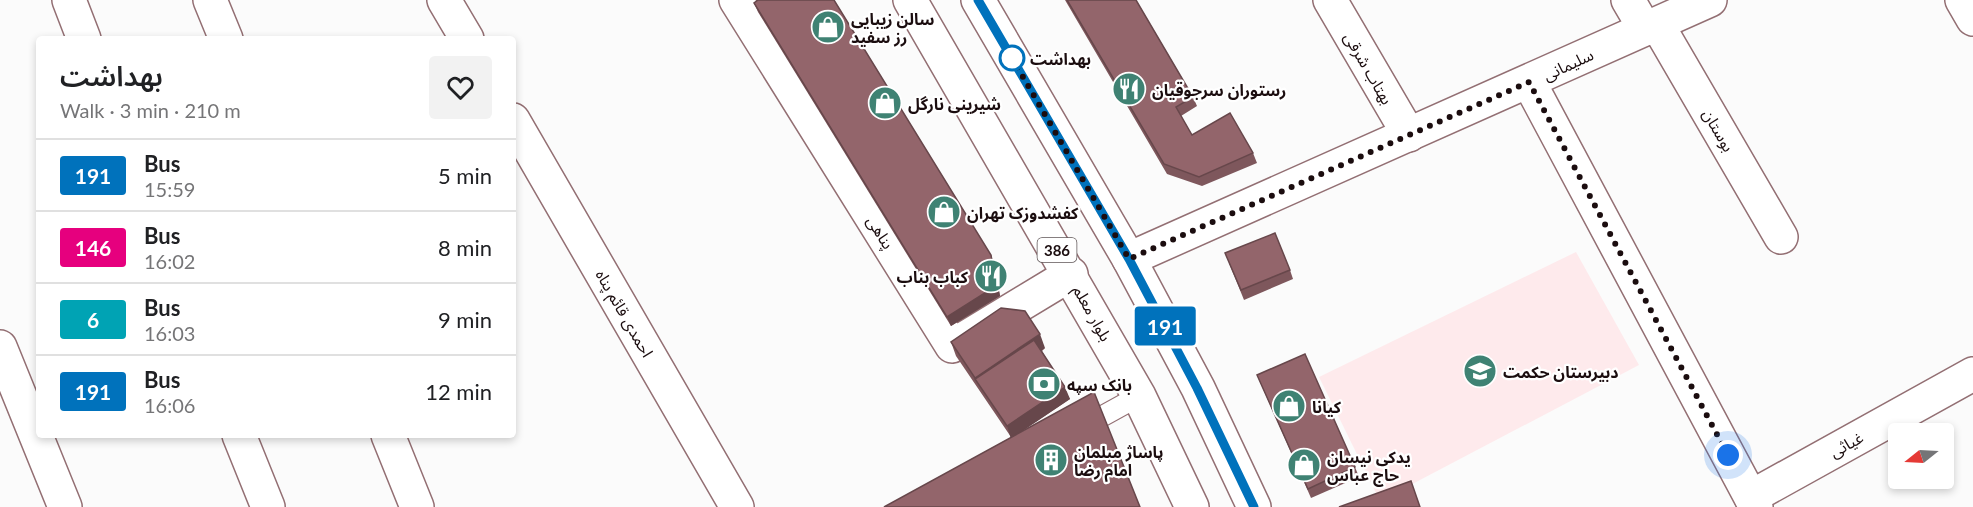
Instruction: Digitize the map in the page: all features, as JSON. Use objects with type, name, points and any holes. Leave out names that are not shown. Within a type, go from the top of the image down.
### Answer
[{"type":"street","points":[[69,0],[83,36]]},
{"type":"street","points":[[210,0],[225,36]]},
{"type":"street","points":[[444,0],[464,36]]},
{"type":"street","name":"پناهی","points":[[736,0],[952,346],[1071,274]]},
{"type":"street","name":"بلوار معلم","points":[[910,0],[1071,274],[1139,396],[1192,507]]},
{"type":"street","points":[[978,0],[1129,259],[1197,388],[1254,507]]},
{"type":"street","name":"بهتاب شرقی","points":[[1330,0],[1409,135]]},
{"type":"street","name":"بوستان","points":[[1628,0],[1651,26],[1781,237]]},
{"type":"street","name":"سلیمانی","points":[[1129,259],[1710,0]]},
{"type":"street","points":[[1962,0],[1973,19]]},
{"type":"street","points":[[1529,82],[1753,502]]},
{"type":"street","name":"احمدی قائم پناه","points":[[516,125],[737,507]]},
{"type":"street","points":[[0,347],[36,436]]},
{"type":"street","name":"غیاثی","points":[[1753,502],[1973,374]]},
{"type":"street","points":[[37,438],[65,507]]},
{"type":"street","points":[[240,438],[268,507]]},
{"type":"street","points":[[389,438],[417,507]]},
{"type":"lane","points":[[1064,438],[1103,414],[1139,396]]},
{"type":"shaded area","name":"دبیرستان حکمت","points":[[1576,252],[1639,365],[1380,501],[1319,377]]},
{"type":"building","points":[[758,0],[834,0],[991,255],[996,286],[947,317],[754,3]]},
{"type":"building","points":[[1067,0],[1136,0],[1193,97],[1176,107],[1192,135],[1230,113],[1253,153],[1199,177],[1164,164]]},
{"type":"building","points":[[1275,233],[1290,270],[1241,290],[1225,253]]},
{"type":"building","points":[[1001,308],[1025,311],[1040,334],[975,378],[951,342]]},
{"type":"building","points":[[1034,340],[1065,387],[1007,426],[975,379]]},
{"type":"building","points":[[1305,354],[1355,467],[1308,489],[1257,375]]},
{"type":"building","name":"پاساژ مبلمان امام رضا","points":[[1094,392],[1140,507],[884,507]]},
{"type":"building","points":[[1411,481],[1420,507],[1339,507]]},
{"type":"bus line","name":"191","points":[[978,0],[1129,259],[1197,388],[1254,507]]},
{"type":"place","name":"سالن زیبایی رز سفید","points":[[828,27]]},
{"type":"place","name":"بهداشت","points":[[1012,58]]},
{"type":"place","name":"رستوران سرجوقیان","points":[[1129,89]]},
{"type":"place","name":"شیرینی نارگل","points":[[885,103]]},
{"type":"place","name":"کفشدوزک تهران","points":[[944,212]]},
{"type":"place","name":"کباب بناب","points":[[991,276]]},
{"type":"place","name":"دبیرستان حکمت","points":[[1480,371]]},
{"type":"place","name":"بانک سپه","points":[[1044,384]]},
{"type":"place","name":"کیانا","points":[[1289,406]]},
{"type":"place","name":"پاساژ مبلمان امام رضا","points":[[1051,460]]},
{"type":"place","name":"یدکی نیسان حاج عباس","points":[[1304,465]]},
{"type":"route","points":[[1012,58],[1129,259],[1529,82],[1728,455]]}]
